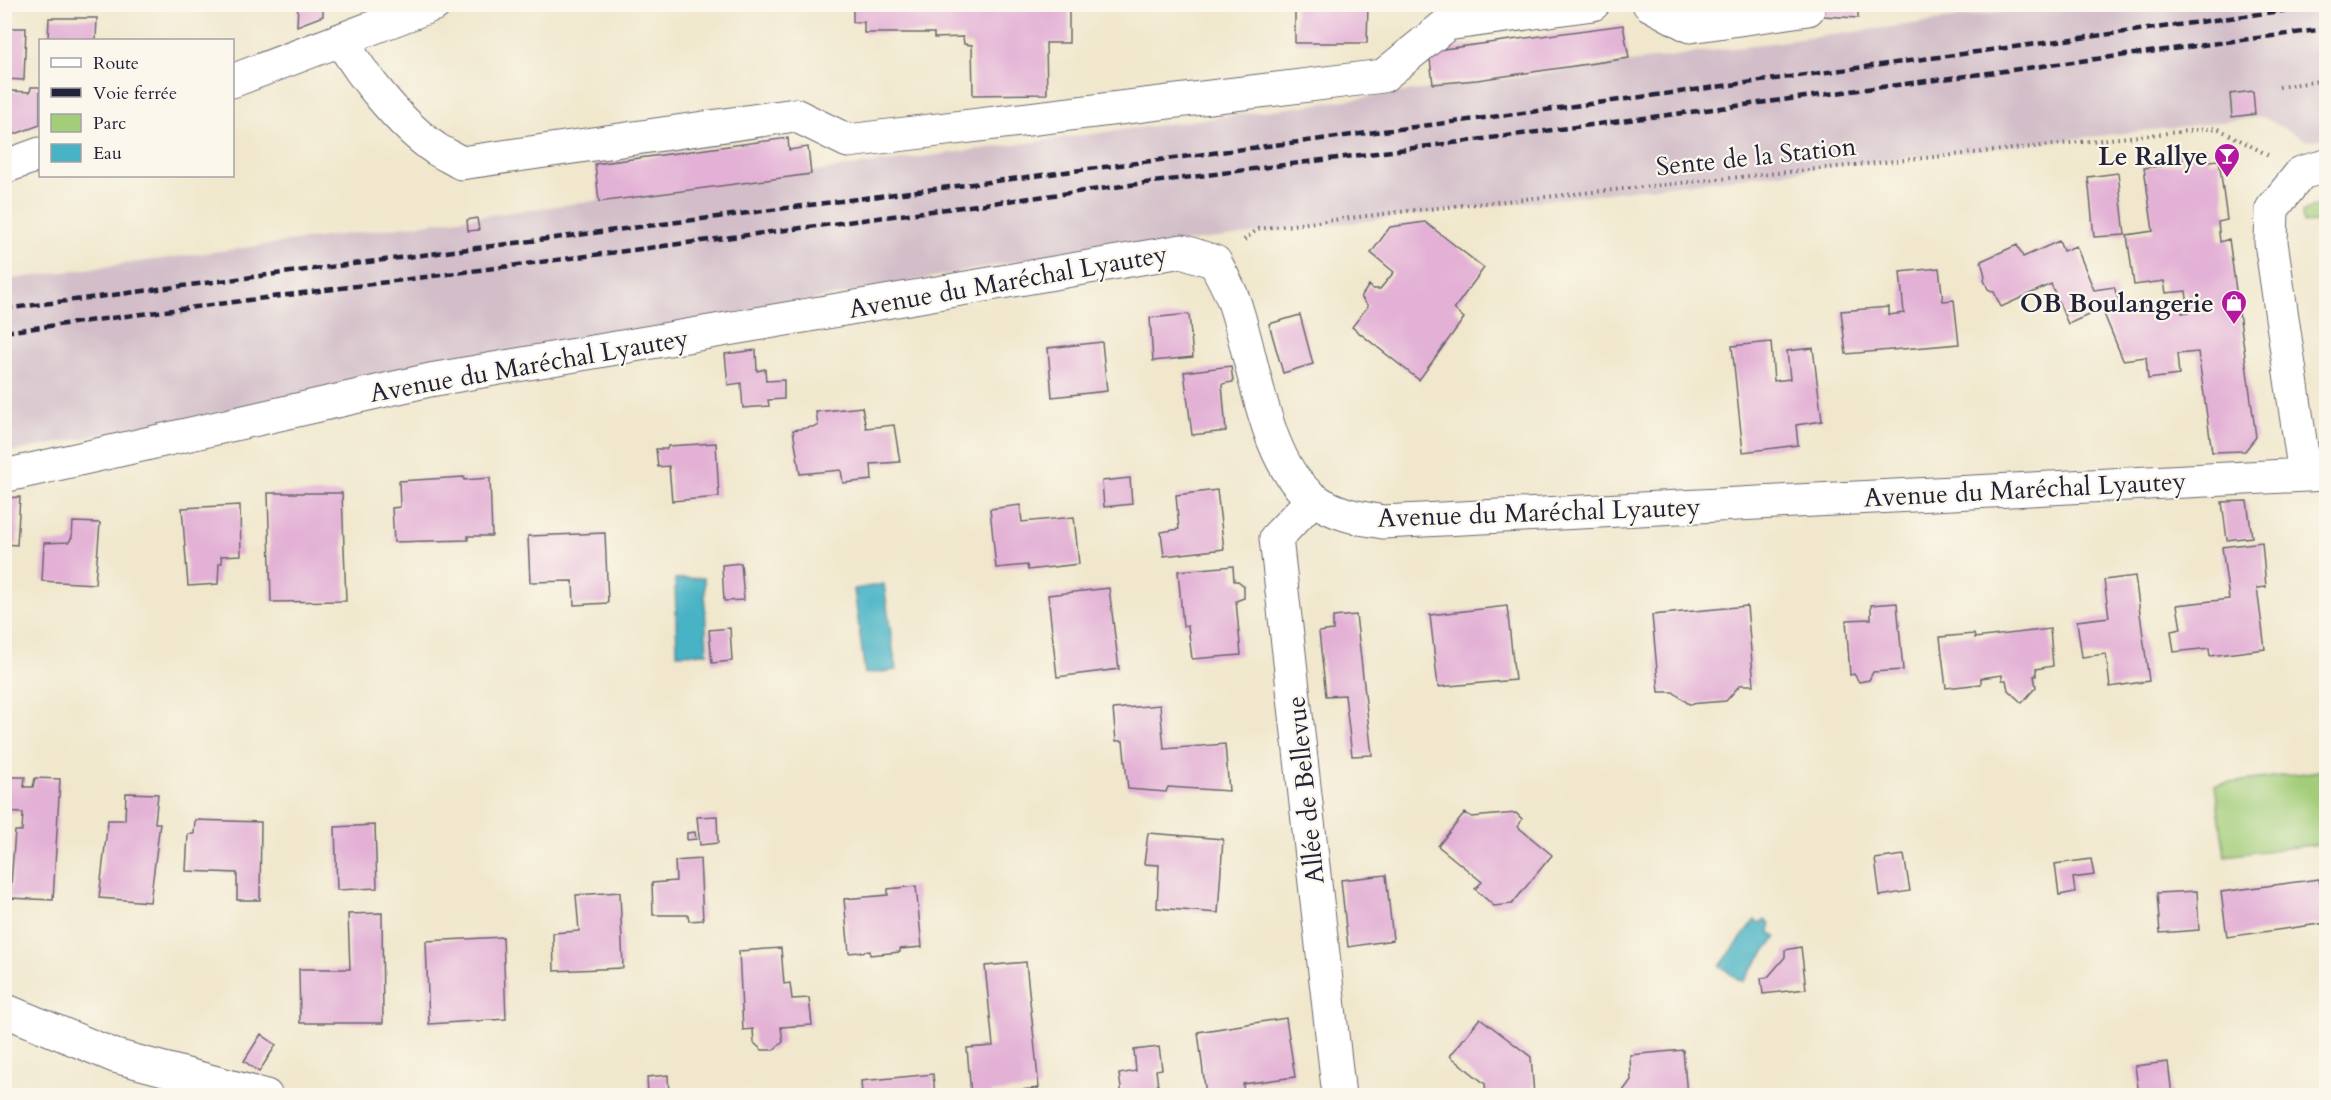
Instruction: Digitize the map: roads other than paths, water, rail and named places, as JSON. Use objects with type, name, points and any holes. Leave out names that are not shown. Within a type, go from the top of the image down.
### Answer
[{"type":"street","points":[[234,80],[435,4]]},
{"type":"street","points":[[341,40],[355,63],[398,114],[436,149],[461,163],[795,115],[848,141],[1383,76],[1447,24],[1593,4]]},
{"type":"street","points":[[1649,4],[1690,26],[1808,9],[1808,4]]},
{"type":"street","points":[[4,167],[39,154]]},
{"type":"street","points":[[2314,169],[2272,209],[2271,235],[2316,474]]},
{"type":"street","name":"Avenue du Maréchal Lyautey","points":[[4,476],[430,380],[1182,251],[1215,262],[1233,298],[1274,442],[1289,472],[1313,499],[1349,517],[1383,522],[2316,474]]},
{"type":"street","name":"Allée de Bellevue","points":[[1313,499],[1276,538],[1339,1095]]},
{"type":"street","points":[[4,1010],[115,1056],[266,1095]]},
{"type":"water","points":[[704,578],[707,653],[677,654],[675,579]]},
{"type":"water","points":[[884,584],[896,670],[865,674],[854,589]]},
{"type":"water","points":[[1755,920],[1758,923],[1765,920],[1770,924],[1770,933],[1776,937],[1742,982],[1720,966]]},
{"type":"railway","points":[[4,309],[1515,114],[2326,5]]},
{"type":"railway","points":[[4,332],[2326,29]]},
{"type":"place","name":"Le Rallye","points":[[2227,179]]},
{"type":"place","name":"OB Boulangerie","points":[[2234,326]]}]
